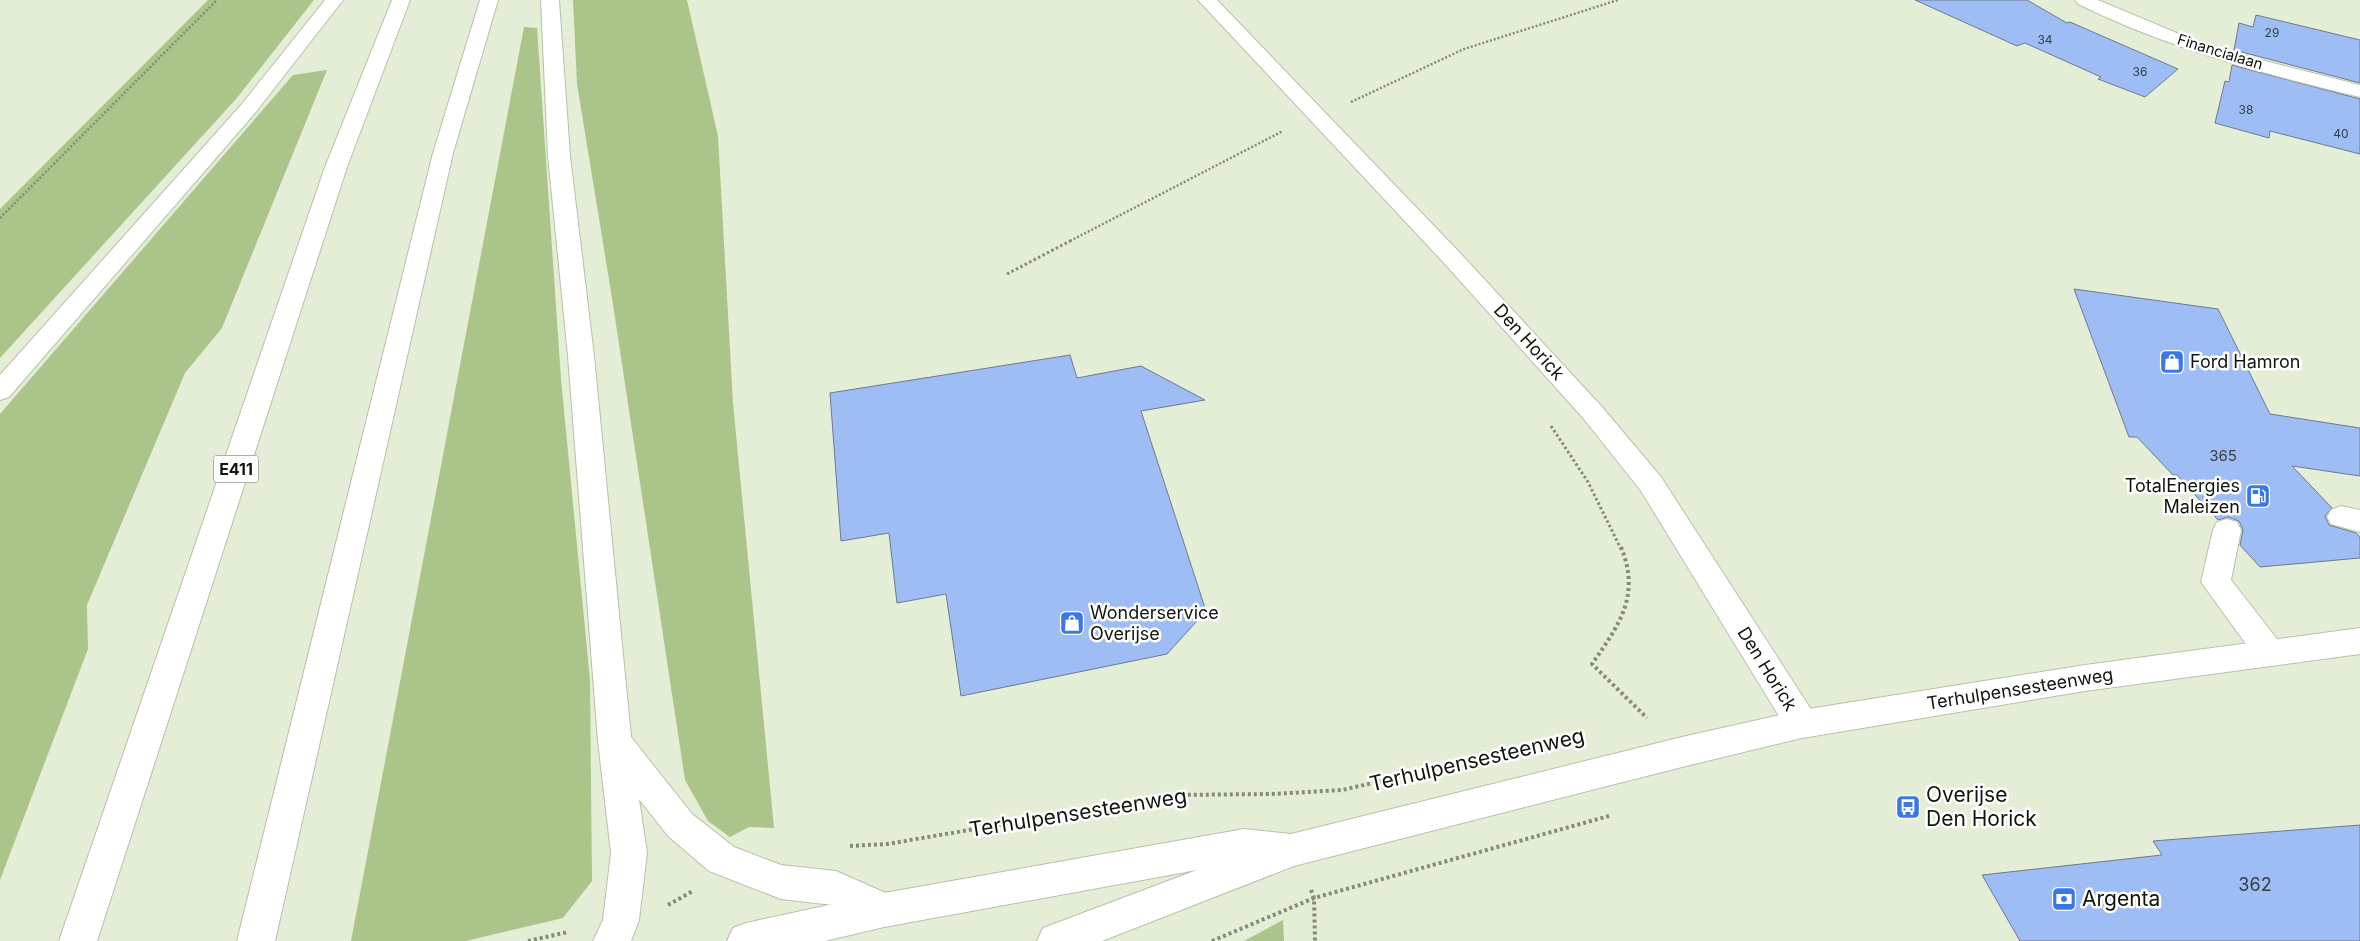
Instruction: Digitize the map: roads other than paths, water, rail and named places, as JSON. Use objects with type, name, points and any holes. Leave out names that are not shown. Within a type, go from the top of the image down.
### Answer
[{"type":"main road","points":[[0,391],[248,109],[334,0]]},
{"type":"main road","name":"E411","points":[[78,941],[336,167],[401,0]]},
{"type":"main road","points":[[256,941],[443,153],[489,0]]},
{"type":"main road","points":[[550,0],[559,156],[581,356],[614,740],[629,853],[616,931]]},
{"type":"main road","name":"Den Horick","points":[[1207,0],[1452,258],[1593,413],[1651,484],[1802,724]]},
{"type":"main road","name":"Financialaan","points":[[2084,0],[2106,12],[2170,37],[2252,63],[2360,91]]},
{"type":"main road","points":[[2227,530],[2216,582],[2270,653]]},
{"type":"main road","name":"Terhulpensesteenweg","points":[[1056,941],[1293,850],[1682,752],[1802,724],[2085,678],[2360,641]]},
{"type":"main road","points":[[614,740],[680,825],[722,859],[781,882],[836,888],[884,910]]},
{"type":"main road","name":"Terhulpensesteenweg","points":[[746,941],[884,910],[1244,845],[1293,850]]},
{"type":"place","name":"Ford Hamron","points":[[2172,362]]},
{"type":"place","name":"TotalEnergies Maleizen","points":[[2258,496]]},
{"type":"place","name":"Wonderservice Overijse","points":[[1072,623]]},
{"type":"place","name":"Overijse Den Horick","points":[[1908,807]]},
{"type":"place","name":"Argenta","points":[[2064,899]]}]
